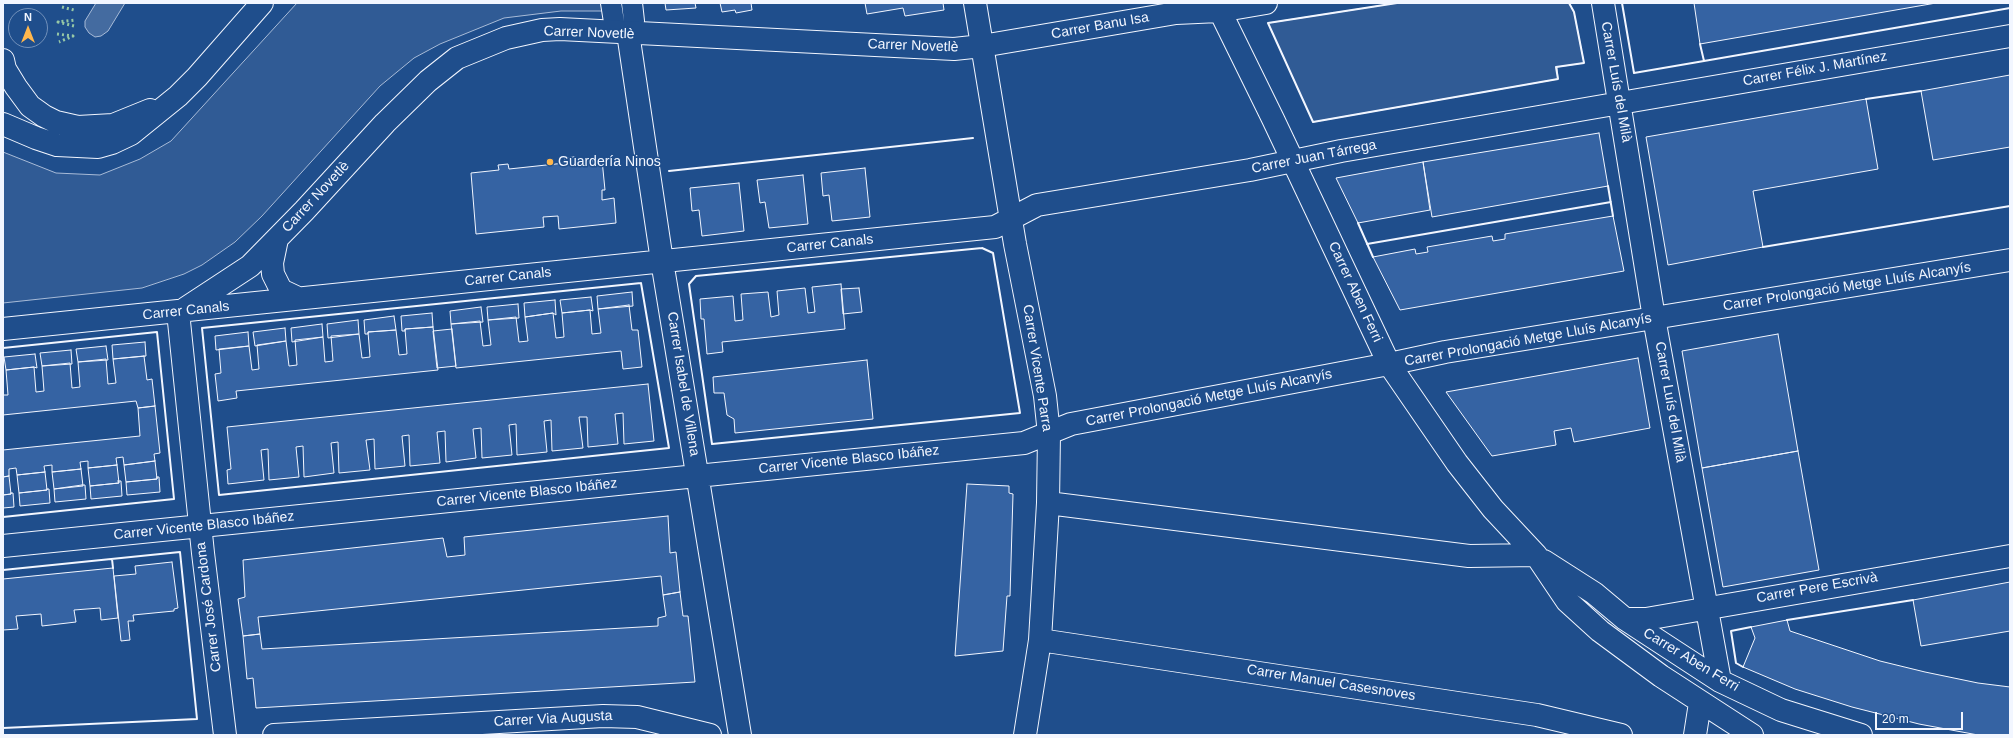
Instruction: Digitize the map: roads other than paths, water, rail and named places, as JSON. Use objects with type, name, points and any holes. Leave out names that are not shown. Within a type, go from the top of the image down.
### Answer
[{"type":"street","points":[[3,124],[57,145],[98,147],[112,143],[131,134],[178,96],[262,3]]},
{"type":"street","name":"Carrer Isabel de Villena","points":[[611,3],[627,20],[662,261],[740,735]]},
{"type":"street","name":"Carrer Vicente Parra","points":[[975,3],[1011,220],[1045,396],[1049,434],[1048,503],[1040,640],[1026,735]]},
{"type":"street","name":"Carrer Banu Isa","points":[[982,46],[1176,13],[1218,7],[1266,3]]},
{"type":"street","name":"Carrer Luís del Milà","points":[[1603,3],[1654,318],[1720,681]]},
{"type":"street","name":"Carrer Aben Ferri","points":[[1218,7],[1273,119],[1389,364],[1457,463],[1493,509],[1536,555],[1567,601],[1600,631],[1661,676],[1700,703],[1752,735]]},
{"type":"street","name":"Carrer Novetlè","points":[[178,312],[195,304],[250,266],[390,118],[428,81],[457,58],[506,38],[542,30],[627,20],[954,49],[982,46]]},
{"type":"street","name":"Carrer Félix J. Martínez","points":[[1620,102],[2010,36]]},
{"type":"street","points":[[3,60],[5,69],[30,106],[56,122],[78,127],[113,125],[139,115],[178,96]]},
{"type":"street","name":"Carrer Juan Tárrega","points":[[1011,220],[1036,205],[1250,170],[1292,161],[1620,102]]},
{"type":"street","name":"Carrer Canals","points":[[3,329],[995,227],[1011,220]]},
{"type":"street","name":"Carrer Novetlè","points":[[277,239],[272,263],[273,274],[281,290],[298,298]]},
{"type":"street","name":"Carrer Prolongació Metge Lluís Alcanyís","points":[[1049,434],[1071,424],[1445,352],[2010,260]]},
{"type":"street","name":"Carrer José Cardona","points":[[178,312],[200,526],[225,735]]},
{"type":"street","name":"Carrer Vicente Blasco Ibáñez","points":[[3,546],[1024,443],[1049,434]]},
{"type":"street","points":[[1048,503],[1091,510],[1469,556],[1536,555]]},
{"type":"street","name":"Carrer Aben Ferri","points":[[1536,555],[1594,593],[1625,619],[1720,681],[1781,710],[1861,735]]},
{"type":"street","name":"Carrer Pere Escrivà","points":[[1625,619],[1646,619],[1707,607],[2010,556]]},
{"type":"street","name":"Carrer Manuel Casesnoves","points":[[1040,640],[1524,713],[1621,735]]},
{"type":"street","points":[[1695,735],[1700,703]]},
{"type":"street","name":"Carrer Via Augusta","points":[[274,735],[602,716],[637,717],[710,735]]},
{"type":"place","name":"Guardería Ninos","points":[[550,162]]}]
